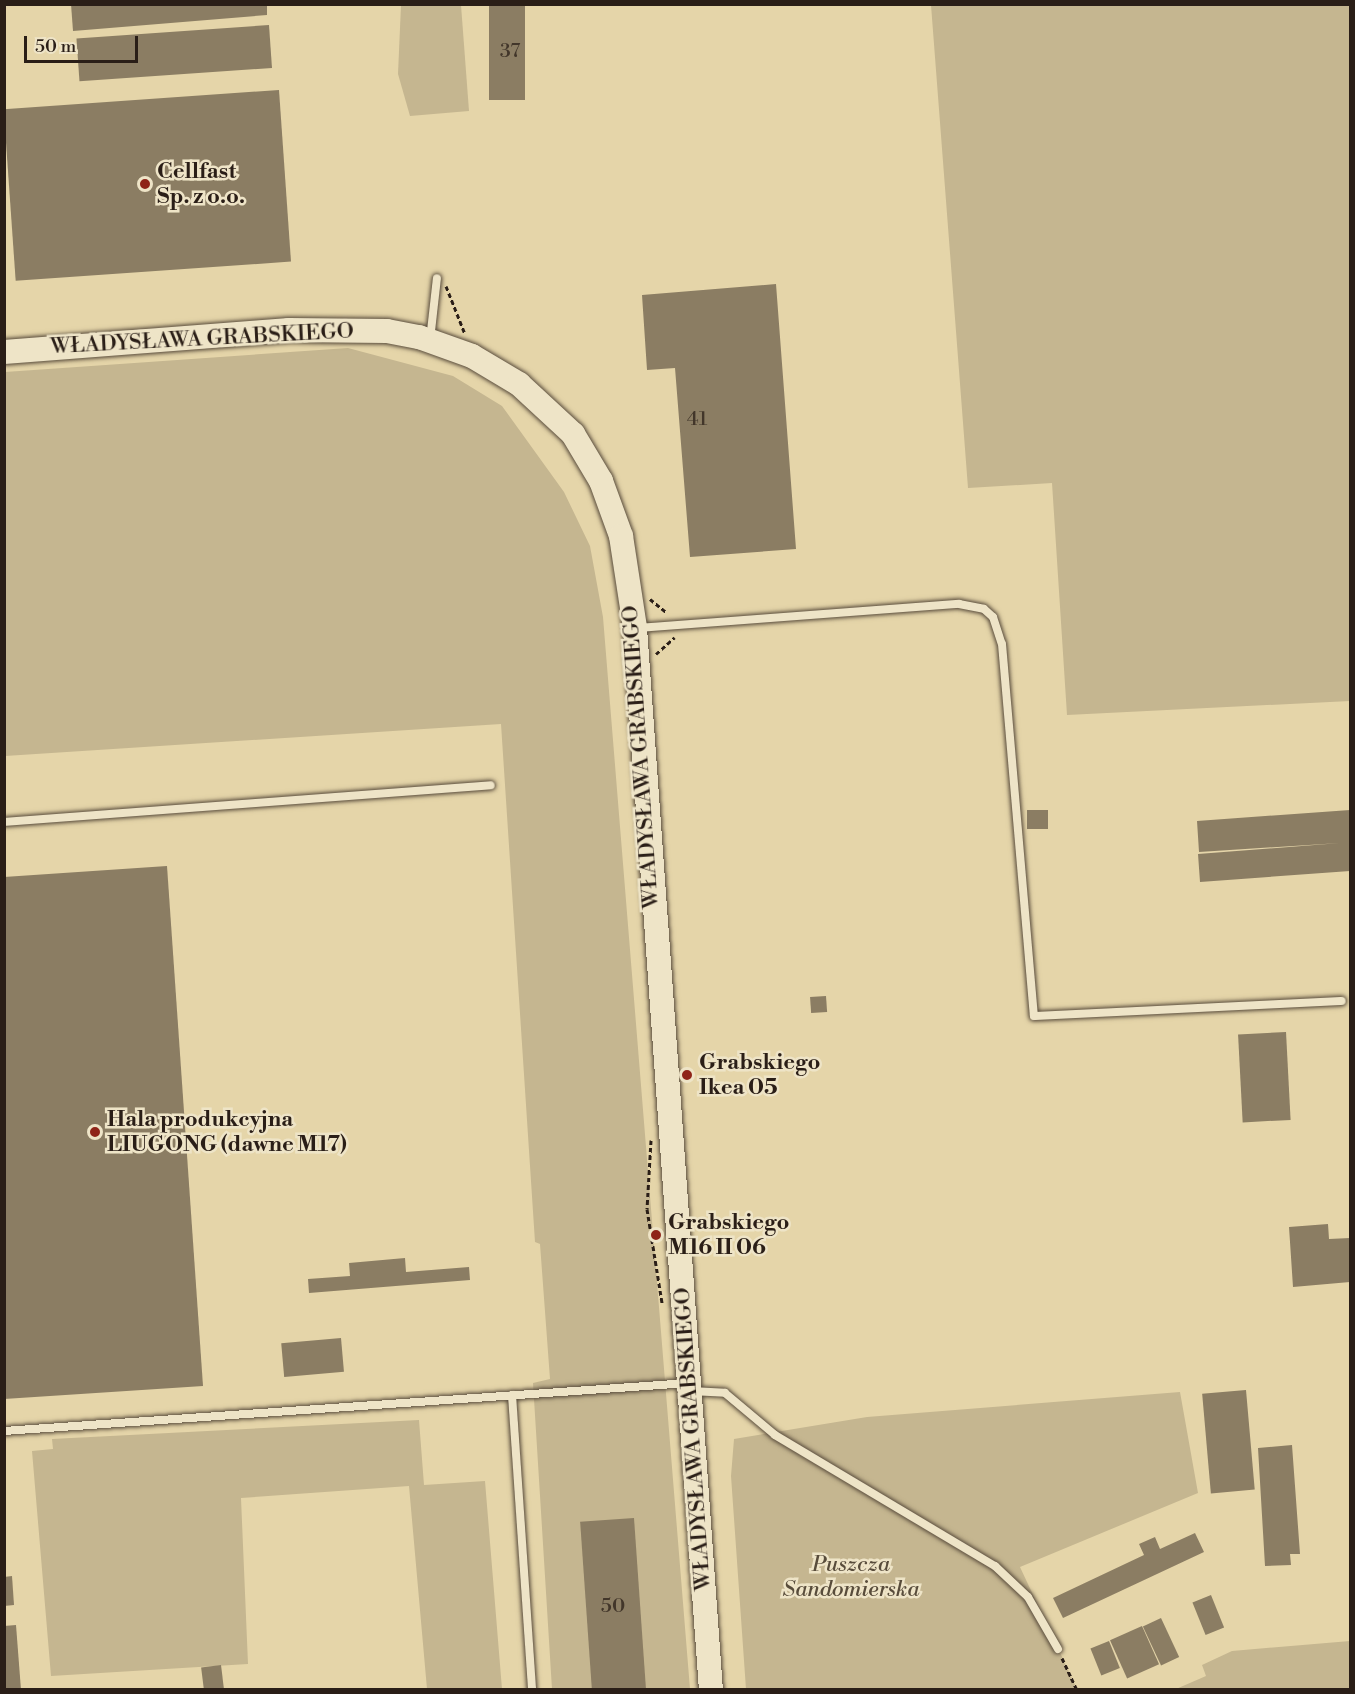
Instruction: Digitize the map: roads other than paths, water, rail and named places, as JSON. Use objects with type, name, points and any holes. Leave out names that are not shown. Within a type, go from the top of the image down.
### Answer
[{"type":"street","name":"WŁADYSŁAWA GRABSKIEGO","points":[[4,351],[340,328],[430,340],[472,356],[519,384],[573,434],[601,481],[621,536],[635,628],[711,1689]]},
{"type":"lane","points":[[430,340],[438,282]]},
{"type":"lane","points":[[635,628],[959,604],[984,609],[993,617],[1002,644],[1034,1016],[1342,1001]]},
{"type":"lane","points":[[4,822],[491,785]]},
{"type":"lane","points":[[4,1431],[512,1395],[689,1387],[725,1393],[775,1435],[995,1566],[1028,1597],[1058,1649]]},
{"type":"lane","points":[[512,1395],[532,1689]]},
{"type":"place","name":"Cellfast Sp. z o.o.","points":[[145,184]]},
{"type":"place","name":"Grabskiego Ikea 05","points":[[687,1075]]},
{"type":"place","name":"Hala produkcyjna LIUGONG (dawne M17)","points":[[95,1132]]},
{"type":"place","name":"Grabskiego M16 II 06","points":[[656,1235]]},
{"type":"park label","name":"Puszcza Sandomierska","points":[[851,1577]]}]
